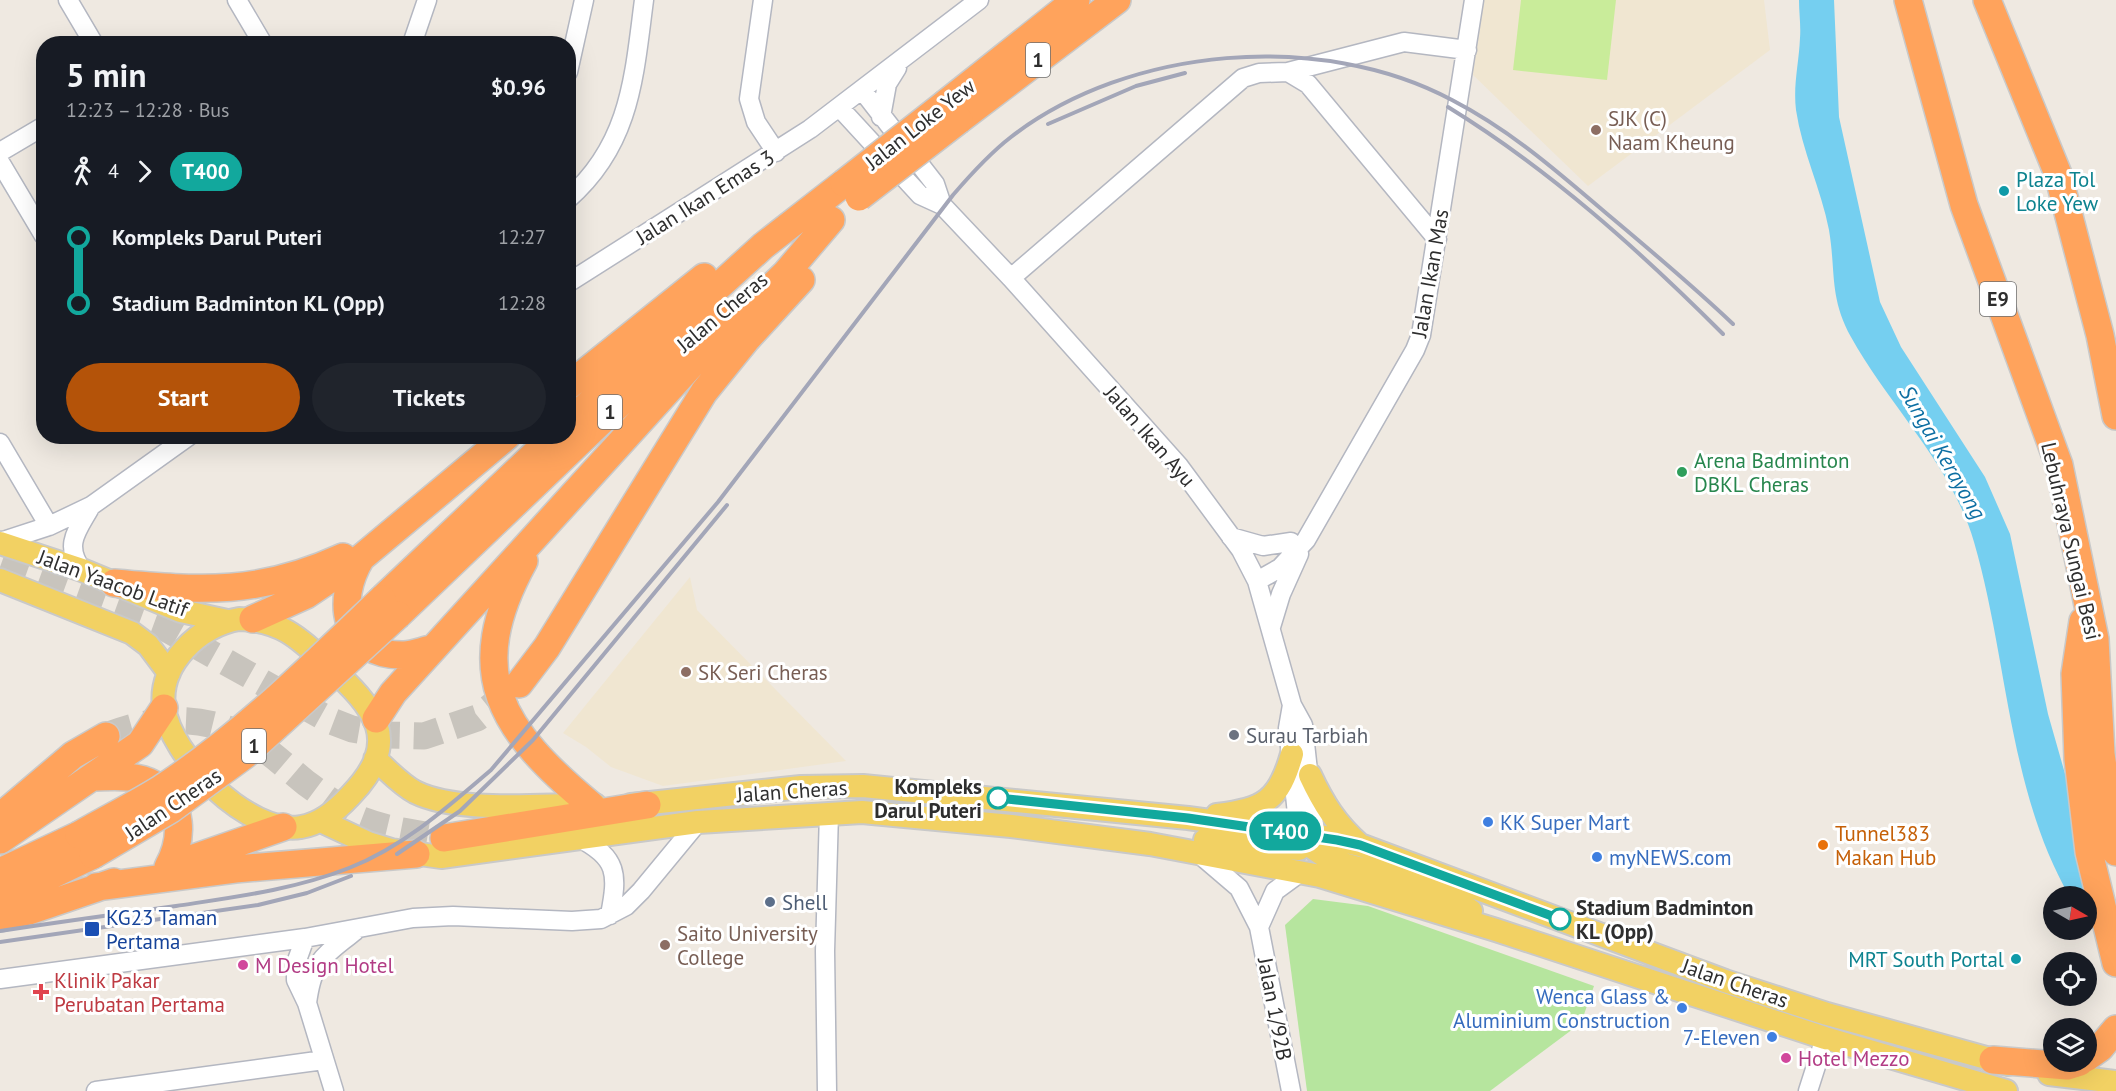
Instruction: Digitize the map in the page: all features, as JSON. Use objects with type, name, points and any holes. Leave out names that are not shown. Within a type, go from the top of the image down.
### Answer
[{"type":"highway","name":"Jalan Loke Yew","points":[[953,111],[1076,0]]},
{"type":"highway","name":"Jalan Loke Yew","points":[[763,246],[852,190],[953,111],[1117,0]]},
{"type":"highway","name":"Lebuhraya Sungai Besi","points":[[1908,0],[1964,205],[2059,465],[2095,639],[2090,756],[2116,852]]},
{"type":"highway","points":[[1987,0],[2058,174],[2100,334],[2116,416]]},
{"type":"highway","name":"Jalan Loke Yew","points":[[831,220],[852,190]]},
{"type":"highway","points":[[376,719],[393,693],[431,649],[692,364],[786,273],[831,220]]},
{"type":"highway","points":[[519,684],[547,646],[704,392],[746,340],[799,284],[831,220]]},
{"type":"highway","name":"Jalan Cheras","points":[[576,440],[661,364],[831,220]]},
{"type":"highway","points":[[576,379],[651,317],[726,260],[763,246]]},
{"type":"highway","name":"Jalan Cheras","points":[[576,416],[763,246]]},
{"type":"highway","points":[[240,620],[306,595],[361,558],[497,444]]},
{"type":"highway","name":"Jalan Cheras","points":[[0,872],[86,845],[171,809],[245,754],[546,444]]},
{"type":"highway","name":"Jalan Cheras","points":[[390,607],[572,444]]},
{"type":"highway","points":[[544,526],[507,595],[501,616],[493,670],[496,689],[509,721],[533,753],[591,805]]},
{"type":"highway","points":[[97,576],[193,590],[252,587],[319,568],[387,537]]},
{"type":"highway","points":[[361,558],[351,575],[345,599],[345,612],[355,633],[373,648],[394,655],[406,656],[431,649]]},
{"type":"highway","points":[[0,840],[140,744],[164,708]]},
{"type":"highway","points":[[0,817],[73,755],[106,735]]},
{"type":"highway","points":[[2090,756],[2089,852],[2116,963]]},
{"type":"highway","points":[[92,777],[136,779],[152,783],[171,801],[180,829],[176,853],[168,867]]},
{"type":"highway","points":[[444,838],[647,806]]},
{"type":"highway","points":[[0,918],[29,911],[96,886],[168,867],[284,827]]},
{"type":"highway","name":"Jalan Cheras","points":[[0,896],[41,880],[86,845]]},
{"type":"highway","points":[[96,886],[235,869],[416,855]]},
{"type":"highway","points":[[2097,1049],[2109,1040],[2116,1029]]},
{"type":"highway","points":[[1993,1060],[2043,1064]]},
{"type":"main road","name":"Jalan Yaacob Latif","points":[[0,542],[97,576],[181,611],[240,620]]},
{"type":"main road","points":[[89,615],[101,600],[102,589],[97,576]]},
{"type":"main road","name":"Jalan Yaacob Latif","points":[[0,580],[89,615],[141,639],[169,673]]},
{"type":"main road","points":[[240,620],[277,625],[295,635],[356,691],[376,719],[379,746],[375,759],[355,792],[321,820],[300,828],[284,827],[254,818],[221,793],[186,754],[171,732],[164,708],[169,673],[192,642],[207,630],[240,620]]},
{"type":"main road","points":[[1188,818],[1243,812],[1260,806],[1272,798],[1286,778],[1292,754]]},
{"type":"main road","name":"Jalan Cheras","points":[[375,759],[413,791],[431,798],[479,805],[647,806],[801,787],[863,786],[1188,818],[1360,845],[1725,981],[1827,1014],[2039,1073],[2116,1082]]},
{"type":"main road","points":[[1310,775],[1324,805],[1344,831],[1360,845]]},
{"type":"main road","name":"Jalan Cheras","points":[[321,820],[368,843],[416,855],[441,857],[698,822],[862,812],[1150,844],[1301,872],[1496,930],[1825,1038],[2006,1091]]},
{"type":"main road","points":[[1150,844],[1170,839],[1194,839],[1299,849],[1307,837],[1336,862],[1407,881],[1465,907],[1496,930]]},
{"type":"main road","points":[[2039,1073],[2089,1091]]},
{"type":"street","points":[[68,0],[89,36]]},
{"type":"street","points":[[237,0],[258,36]]},
{"type":"street","points":[[415,36],[427,0]]},
{"type":"street","points":[[576,36],[584,0]]},
{"type":"street","points":[[576,190],[595,169],[624,120],[634,76],[644,0]]},
{"type":"street","points":[[763,0],[749,99],[756,122],[776,152]]},
{"type":"street","name":"Jalan Ikan Emas 3","points":[[576,278],[810,129],[979,0]]},
{"type":"street","name":"Jalan Ikan Mas","points":[[1254,576],[1280,568],[1315,521],[1415,350],[1421,335],[1474,0]]},
{"type":"street","points":[[1011,278],[1226,90],[1243,78],[1259,73],[1287,72],[1404,42],[1467,50]]},
{"type":"street","points":[[881,117],[887,84],[901,61]]},
{"type":"street","points":[[1287,72],[1308,84],[1437,239]]},
{"type":"street","name":"Jalan Ikan Ayu","points":[[862,90],[935,184],[942,205]]},
{"type":"street","name":"Jalan Ikan Ayu","points":[[839,107],[920,195],[942,205],[1011,278],[1179,466],[1231,537],[1254,576],[1292,705],[1303,725],[1310,775],[1307,837]]},
{"type":"street","points":[[810,129],[843,126],[862,132]]},
{"type":"street","points":[[0,152],[36,131]]},
{"type":"street","points":[[0,162],[36,223]]},
{"type":"street","points":[[0,443],[49,526]]},
{"type":"street","points":[[0,542],[49,526],[91,506],[166,444]]},
{"type":"street","points":[[91,506],[72,542],[72,552],[97,576]]},
{"type":"street","points":[[1231,537],[1263,546],[1298,541],[1271,628]]},
{"type":"street","name":"Jalan Ikan Ayu","points":[[1292,705],[1288,728],[1307,837]]},
{"type":"street","points":[[827,1091],[825,951],[829,813]]},
{"type":"street","points":[[0,979],[305,938],[413,918],[453,916],[587,921],[610,915],[641,891],[698,822]]},
{"type":"street","points":[[579,838],[603,852],[613,868],[615,880],[610,915]]},
{"type":"street","name":"Jalan 1/92B","points":[[1197,852],[1239,888],[1259,927],[1291,1091]]},
{"type":"street","points":[[1259,927],[1275,891],[1301,872]]},
{"type":"street","points":[[307,1003],[310,983],[318,965],[331,948],[360,927]]},
{"type":"street","points":[[305,938],[296,963],[296,980],[307,1003],[334,1091]]},
{"type":"street","points":[[1808,1091],[1825,1038]]},
{"type":"street","points":[[96,1091],[324,1060]]},
{"type":"shaded area","name":"SJK (C) Naam Kheung","points":[[1484,0],[1764,0],[1770,50],[1588,186],[1472,74]]},
{"type":"shaded area","name":"SK Seri Cheras","points":[[690,577],[697,610],[846,761],[663,786],[611,767],[586,747],[563,733]]},
{"type":"green space","points":[[1521,0],[1616,0],[1607,80],[1513,70]]},
{"type":"green space","points":[[1313,899],[1368,906],[1594,986],[1581,1023],[1490,1091],[1307,1091],[1285,925]]},
{"type":"water","name":"Sungai Kerayong","points":[[1799,0],[1834,0],[1839,117],[1880,302],[1901,347],[1985,477],[2010,534],[2048,714],[2097,886],[2064,886],[2049,856],[2021,769],[1985,586],[1964,514],[1935,461],[1866,362],[1851,337],[1839,309],[1834,284],[1829,230],[1796,110],[1800,33]]},
{"type":"water","points":[[2097,886],[2116,953],[2097,933]]},
{"type":"tunnel","points":[[0,567],[160,625],[331,721],[352,729],[387,735],[424,736],[477,718],[518,685]]},
{"type":"tunnel","points":[[106,736],[141,725],[175,721],[192,721],[226,729],[260,746],[306,783],[359,819],[390,829],[444,838]]},
{"type":"railway","points":[[0,931],[264,892],[307,882],[369,859],[424,825],[491,770],[718,502],[973,172],[1011,137],[1058,106],[1111,83],[1168,67],[1227,58],[1286,57],[1344,63],[1400,78],[1452,100],[1494,124],[1513,138],[1638,240],[1733,324]]},
{"type":"railway","points":[[1048,124],[1136,86],[1185,73]]},
{"type":"railway","points":[[1448,107],[1522,157],[1592,212],[1723,334]]},
{"type":"railway","points":[[397,854],[460,811],[533,740],[727,505]]},
{"type":"railway","points":[[0,942],[258,905],[307,893],[351,876]]},
{"type":"bus line","name":"T400","points":[[998,798],[1188,818],[1315,835],[1360,845],[1560,919]]},
{"type":"place","name":"SJK (C) Naam Kheung","points":[[1596,130]]},
{"type":"place","name":"Plaza Tol Loke Yew","points":[[2004,191]]},
{"type":"place","name":"Arena Badminton DBKL Cheras","points":[[1682,472]]},
{"type":"place","name":"SK Seri Cheras","points":[[686,672]]},
{"type":"place","name":"Surau Tarbiah","points":[[1234,735]]},
{"type":"place","name":"Kompleks Darul Puteri","points":[[998,798]]},
{"type":"place","name":"KK Super Mart","points":[[1488,822]]},
{"type":"place","name":"Tunnel383 Makan Hub","points":[[1823,845]]},
{"type":"place","name":"myNEWS.com","points":[[1597,857]]},
{"type":"place","name":"Shell","points":[[770,902]]},
{"type":"place","name":"Stadium Badminton KL (Opp)","points":[[1560,919]]},
{"type":"place","name":"KG23 Taman Pertama","points":[[92,929]]},
{"type":"place","name":"Saito University College","points":[[665,945]]},
{"type":"place","name":"MRT South Portal","points":[[2016,959]]},
{"type":"place","name":"M Design Hotel","points":[[243,965]]},
{"type":"place","name":"Klinik Pakar Perubatan Pertama","points":[[41,992]]},
{"type":"place","name":"Wenca Glass & Aluminium Construction","points":[[1682,1008]]},
{"type":"place","name":"7-Eleven","points":[[1772,1037]]},
{"type":"place","name":"Hotel Mezzo","points":[[1786,1058]]}]
